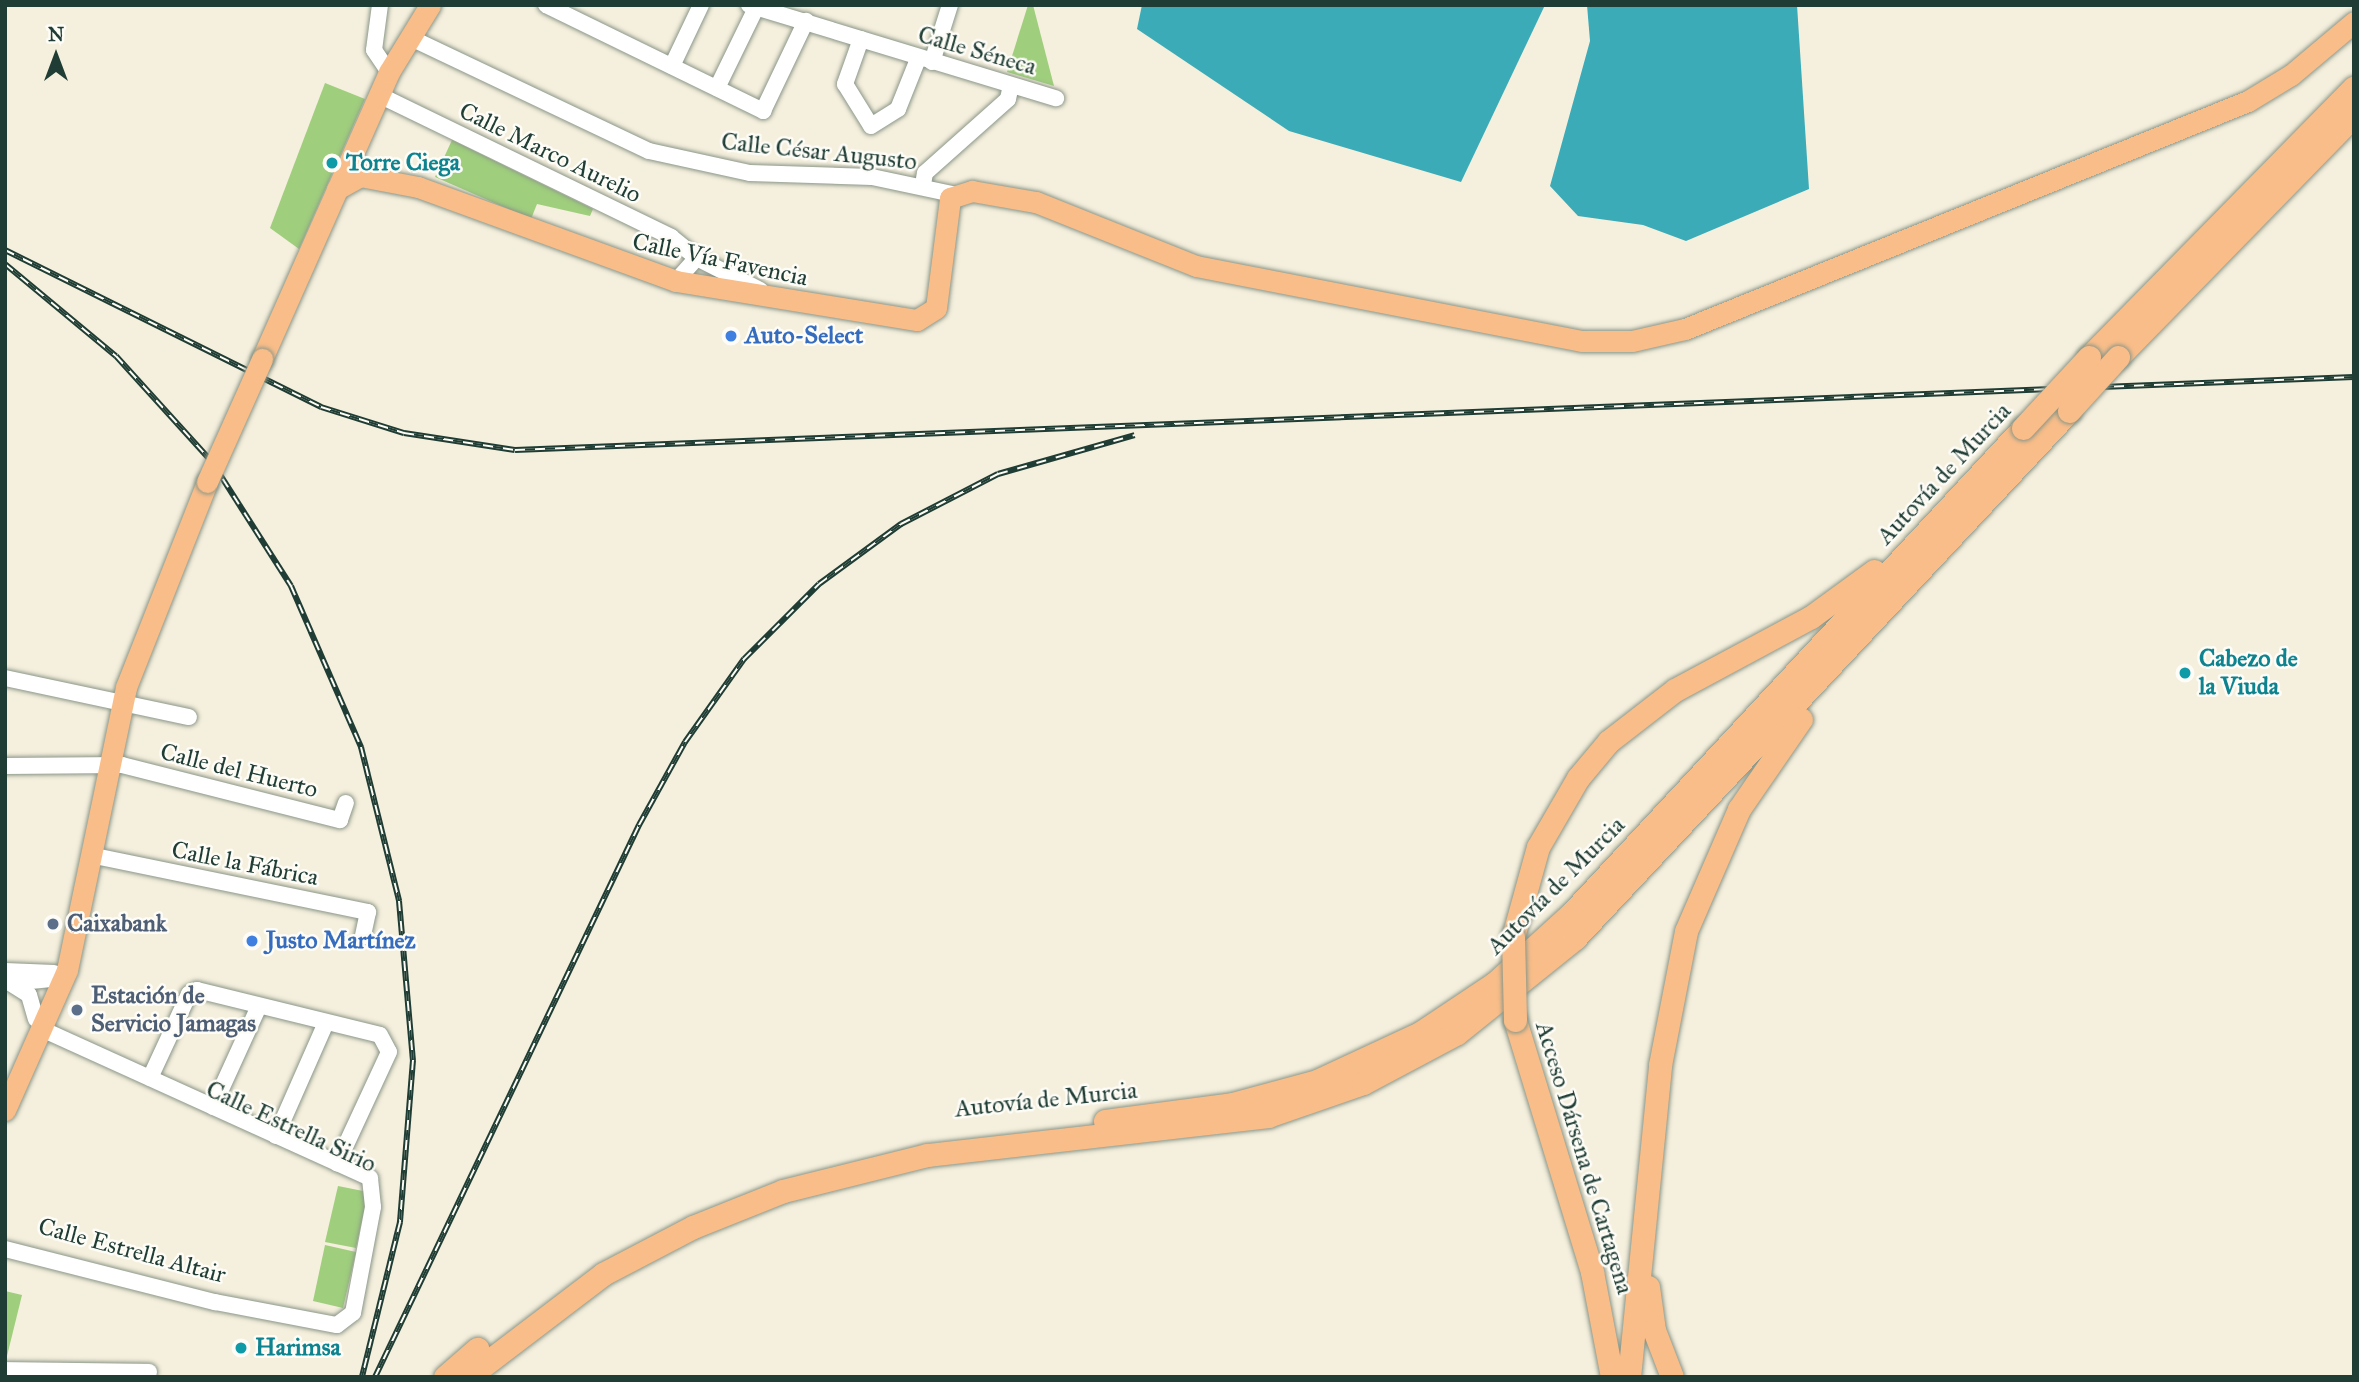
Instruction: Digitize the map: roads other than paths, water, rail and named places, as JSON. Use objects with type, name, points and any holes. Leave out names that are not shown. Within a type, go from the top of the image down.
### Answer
[{"type":"highway","name":"Autovía de Murcia","points":[[468,1377],[596,1279],[754,1202],[909,1157],[1095,1130],[1290,1089],[1381,1053],[1473,999],[1567,919],[2089,357],[2354,87]]},
{"type":"highway","name":"Autovía de Murcia","points":[[445,1377],[580,1270],[726,1196],[888,1146],[1095,1130],[1220,1125],[1283,1111],[1377,1076],[1471,1024],[1559,954],[1878,620],[2118,356],[2354,115]]},
{"type":"highway","name":"Acceso Dársena de Cartagena","points":[[1612,1377],[1592,1272],[1542,1120],[1515,1020],[1513,937],[1538,847],[1578,778],[1609,741],[1675,690],[1834,602],[1934,523]]},
{"type":"highway","name":"Acceso Dársena de Cartagena","points":[[1629,1377],[1670,1000],[1710,869],[1758,777],[1878,620]]},
{"type":"highway","points":[[1542,1120],[1585,1273],[1598,1377]]},
{"type":"highway","points":[[1654,1130],[1648,1289],[1654,1330],[1672,1377]]},
{"type":"main road","points":[[5,1110],[40,1029],[77,923],[122,701],[155,601],[337,189],[359,160],[389,72],[413,39],[430,5]]},
{"type":"main road","points":[[952,194],[1036,202],[1196,266],[1582,341],[1632,341],[1685,328],[2248,101],[2291,75],[2354,22]]},
{"type":"main road","name":"Calle Vía Favencia","points":[[359,160],[418,187],[676,281],[784,303],[917,320],[936,308],[952,194]]},
{"type":"main road","points":[[40,1029],[90,855]]},
{"type":"main road","points":[[53,977],[77,923]]},
{"type":"street","points":[[380,5],[374,50],[389,72]]},
{"type":"street","points":[[546,5],[763,111],[806,20]]},
{"type":"street","points":[[672,66],[701,5]]},
{"type":"street","name":"Calle Séneca","points":[[783,5],[806,20]]},
{"type":"street","points":[[861,39],[845,84],[871,126],[898,109],[925,60],[950,5]]},
{"type":"street","points":[[717,88],[752,6]]},
{"type":"street","name":"Calle Séneca","points":[[752,6],[806,20],[925,60],[1056,98]]},
{"type":"street","name":"Calle César Augusto","points":[[413,39],[649,150],[750,173],[923,185],[952,194]]},
{"type":"street","points":[[923,185],[925,173],[1008,99],[1011,85]]},
{"type":"street","name":"Calle Marco Aurelio","points":[[379,95],[671,237],[697,258],[784,303]]},
{"type":"street","points":[[676,281],[697,258]]},
{"type":"street","points":[[5,678],[189,717]]},
{"type":"street","points":[[5,766],[110,764]]},
{"type":"street","name":"Calle del Huerto","points":[[110,764],[341,820],[346,803]]},
{"type":"street","name":"Calle la Fábrica","points":[[90,855],[368,912],[363,936]]},
{"type":"street","points":[[7,979],[53,977]]},
{"type":"street","points":[[7,979],[29,995],[40,1029]]},
{"type":"street","points":[[150,1078],[189,994],[197,990],[326,1025],[370,1032],[386,1039],[388,1052],[337,1164]]},
{"type":"street","points":[[213,1107],[259,1006]]},
{"type":"street","points":[[276,1136],[326,1025]]},
{"type":"street","name":"Calle Estrella Sirio","points":[[40,1029],[374,1181],[374,1193],[40,1029]]},
{"type":"street","name":"Calle Estrella Altair","points":[[5,1249],[337,1325],[353,1313],[374,1193]]},
{"type":"street","name":"Calle Estrella Altair","points":[[5,1242],[247,1306]]},
{"type":"street","points":[[5,1370],[149,1372]]},
{"type":"water","points":[[1142,5],[1545,5],[1461,182],[1289,131],[1137,29]]},
{"type":"water","points":[[1587,5],[1797,5],[1809,189],[1686,241],[1643,225],[1578,216],[1550,186],[1590,41]]},
{"type":"railway","points":[[5,250],[321,407],[404,433],[515,450],[2354,377]]},
{"type":"railway","points":[[5,264],[116,356],[212,462],[291,586],[361,747],[399,901],[413,1060],[400,1222],[362,1377]]},
{"type":"railway","points":[[375,1377],[639,825],[685,742],[744,659],[819,584],[901,524],[998,474],[1135,435]]},
{"type":"place","name":"Torre Ciega","points":[[332,163]]},
{"type":"place","name":"Auto-Select","points":[[731,336]]},
{"type":"place","name":"Cabezo de la Viuda","points":[[2185,673]]},
{"type":"place","name":"Caixabank","points":[[53,924]]},
{"type":"place","name":"Justo Martínez","points":[[252,941]]},
{"type":"place","name":"Estación de Servicio Jamagas","points":[[77,1010]]},
{"type":"place","name":"Harimsa","points":[[241,1348]]}]
